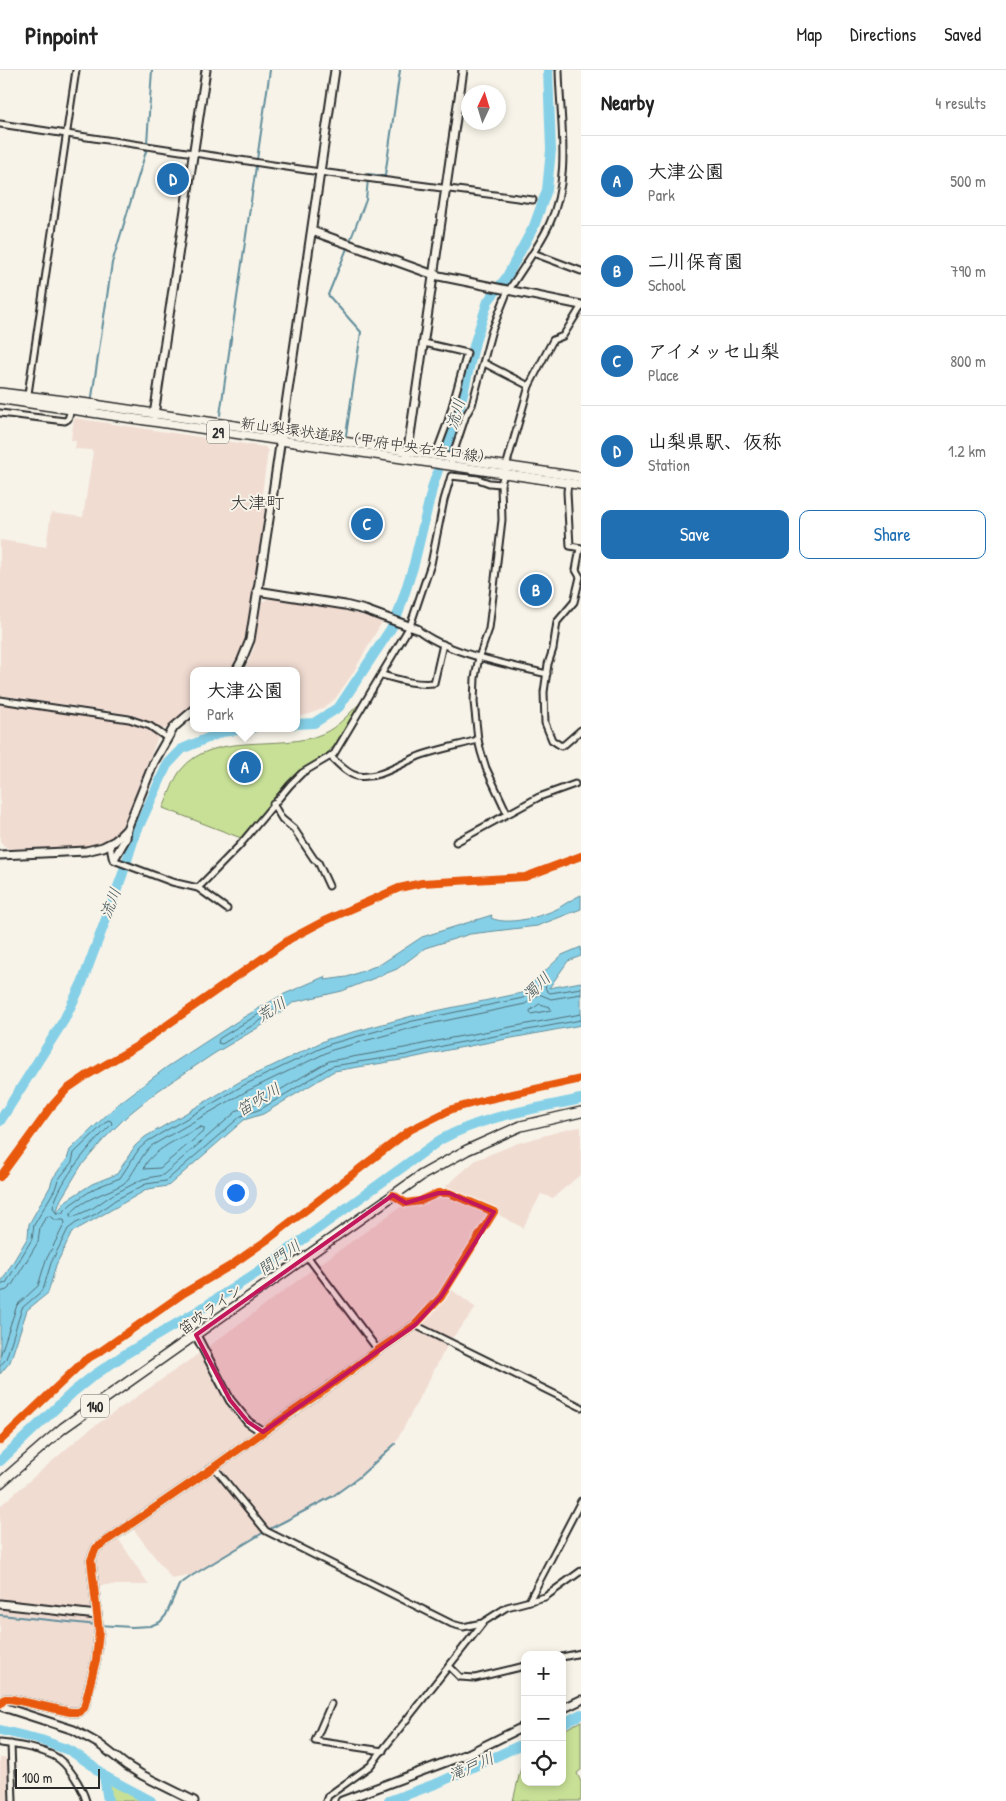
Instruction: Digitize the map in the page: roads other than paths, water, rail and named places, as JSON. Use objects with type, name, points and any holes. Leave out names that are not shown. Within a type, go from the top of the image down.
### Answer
[{"type":"highway","points":[[0,393],[97,405]]},
{"type":"highway","name":"笛吹ライン","points":[[0,1483],[64,1428],[422,1175],[466,1150],[521,1126],[581,1112]]},
{"type":"main road","name":"新山梨環状道路（甲府中央右左口線）","points":[[0,390],[154,415],[282,433],[407,456]]},
{"type":"main road","name":"新山梨環状道路（甲府中央右左口線）","points":[[0,399],[280,442],[437,459],[504,470],[581,477]]},
{"type":"main road","name":"新山梨環状道路（甲府中央右左口線）","points":[[504,470],[581,485]]},
{"type":"street","points":[[28,394],[76,70]]},
{"type":"street","points":[[154,415],[206,70]]},
{"type":"street","points":[[238,667],[250,640],[335,70]]},
{"type":"street","points":[[407,456],[464,70]]},
{"type":"street","points":[[449,462],[466,415],[472,405],[492,333],[508,290],[532,253],[554,212],[563,174],[559,70]]},
{"type":"street","points":[[0,124],[320,172],[533,200]]},
{"type":"street","points":[[312,230],[434,275],[581,306],[563,336],[553,340],[529,386],[501,484],[502,520],[489,629],[479,657],[474,691],[478,740],[486,768],[507,813]]},
{"type":"street","points":[[532,253],[581,271]]},
{"type":"street","points":[[424,343],[467,352],[437,459]]},
{"type":"street","points":[[484,363],[529,386]]},
{"type":"street","points":[[0,412],[65,421],[68,419],[71,410]]},
{"type":"street","points":[[198,888],[239,846],[302,773],[334,754],[410,626],[431,564],[444,500],[451,476],[501,484]]},
{"type":"street","points":[[568,483],[566,492],[570,546],[580,548],[576,570],[580,577],[574,602],[557,622],[544,692],[544,716],[548,734],[561,746],[581,730]]},
{"type":"street","points":[[257,591],[345,605],[410,626],[425,636],[479,657],[547,674]]},
{"type":"street","points":[[382,675],[412,684],[434,683],[443,644]]},
{"type":"street","points":[[0,700],[129,719],[150,726],[167,738]]},
{"type":"street","points":[[114,859],[126,838],[127,829],[154,762],[174,726],[190,713]]},
{"type":"street","points":[[330,756],[349,773],[365,777],[385,772],[422,755],[478,740]]},
{"type":"street","points":[[456,842],[539,796],[575,784]]},
{"type":"street","points":[[274,804],[282,819],[294,829],[318,862],[329,886]]},
{"type":"street","points":[[0,854],[86,851],[110,844],[127,829]]},
{"type":"street","points":[[110,844],[114,859],[121,863],[172,882],[198,888],[227,909]]},
{"type":"street","points":[[0,1441],[85,1360],[267,1240],[410,1130],[452,1110],[476,1102],[581,1079]]},
{"type":"street","points":[[194,1801],[142,1775],[99,1744],[74,1730],[0,1705],[5,1699],[11,1699],[70,1712],[79,1712],[84,1708],[96,1660],[99,1632],[91,1560],[96,1548],[415,1325],[441,1296],[494,1212],[449,1194],[438,1193],[420,1201],[406,1203],[393,1195]]},
{"type":"street","points":[[307,1256],[378,1350]]},
{"type":"street","points":[[415,1325],[581,1407]]},
{"type":"street","points":[[196,1335],[230,1400],[248,1422],[263,1432]]},
{"type":"street","points":[[214,1467],[266,1531],[452,1624],[463,1627],[482,1623],[508,1608],[545,1597],[581,1571]]},
{"type":"street","points":[[529,1601],[581,1501]]},
{"type":"street","points":[[0,1604],[97,1615]]},
{"type":"street","points":[[326,1801],[328,1796],[370,1766],[482,1623]]},
{"type":"street","points":[[566,1657],[581,1653]]},
{"type":"street","points":[[449,1666],[460,1677],[475,1678],[521,1667]]},
{"type":"street","points":[[566,1707],[581,1700]]},
{"type":"street","points":[[331,1704],[315,1741],[383,1751]]},
{"type":"street","points":[[342,1801],[470,1753],[521,1728]]},
{"type":"street","points":[[0,1743],[36,1749],[56,1757],[81,1787],[86,1801]]},
{"type":"street","points":[[11,1744],[13,1801]]},
{"type":"water","points":[[581,895],[581,909],[537,926],[470,934],[425,948],[397,969],[342,991],[294,1002],[266,1023],[215,1053],[159,1090],[129,1114],[81,1166],[61,1199],[56,1213],[67,1200],[92,1184],[117,1174],[135,1146],[145,1137],[241,1081],[328,1039],[412,1016],[522,993],[562,955],[581,947],[581,956],[568,961],[549,988],[581,982],[581,1025],[407,1059],[334,1071],[263,1114],[244,1120],[168,1186],[148,1189],[72,1232],[56,1265],[48,1293],[27,1310],[10,1362],[0,1374],[0,1284],[28,1237],[29,1224],[50,1187],[53,1178],[67,1159],[70,1150],[117,1105],[167,1067],[244,1017],[282,995],[326,976],[325,980],[347,977],[381,964],[422,937],[492,915],[491,918],[498,920],[515,921],[542,915],[557,909]]},
{"type":"waterway","points":[[147,143],[152,70]]},
{"type":"waterway","points":[[220,415],[270,70]]},
{"type":"waterway","points":[[368,174],[385,176],[400,70]]},
{"type":"waterway","name":"流川","points":[[300,724],[314,723],[339,707],[392,627],[399,611],[414,564],[433,485],[461,402],[475,342],[488,301],[506,278],[534,226],[547,190],[551,150],[548,70]]},
{"type":"waterway","points":[[92,397],[112,263],[147,148]]},
{"type":"waterway","points":[[350,241],[366,200],[368,179]]},
{"type":"waterway","points":[[346,435],[361,332],[328,295],[348,246]]},
{"type":"waterway","name":"流川","points":[[0,1121],[64,1020],[82,983],[122,876],[135,835],[167,765],[182,749],[222,732]]},
{"type":"waterway","name":"間門川","points":[[0,1461],[73,1392],[93,1376],[261,1270],[440,1140],[491,1119],[581,1099]]},
{"type":"waterway","points":[[0,1615],[132,1627],[150,1626],[160,1622],[166,1615],[179,1585],[266,1531],[333,1496],[358,1478],[395,1444]]},
{"type":"waterway","name":"滝戸川","points":[[566,1722],[581,1714]]},
{"type":"waterway","name":"滝戸川","points":[[0,1730],[41,1740],[71,1751],[92,1765],[104,1776],[151,1801]]},
{"type":"waterway","name":"滝戸川","points":[[389,1801],[438,1783],[521,1745]]},
{"type":"waterway","points":[[104,1776],[108,1801]]},
{"type":"place","name":"山梨県駅、仮称","points":[[173,179]]},
{"type":"place","name":"アイメッセ山梨","points":[[367,524]]},
{"type":"place","name":"二川保育園","points":[[536,590]]},
{"type":"place","name":"大津公園","points":[[245,767]]},
{"type":"district","name":"大津町","points":[[257,502]]},
{"type":"water label","name":"濁川","points":[[536,986]]},
{"type":"water label","name":"荒川","points":[[271,1009]]},
{"type":"water label","name":"笛吹川","points":[[258,1099]]}]
